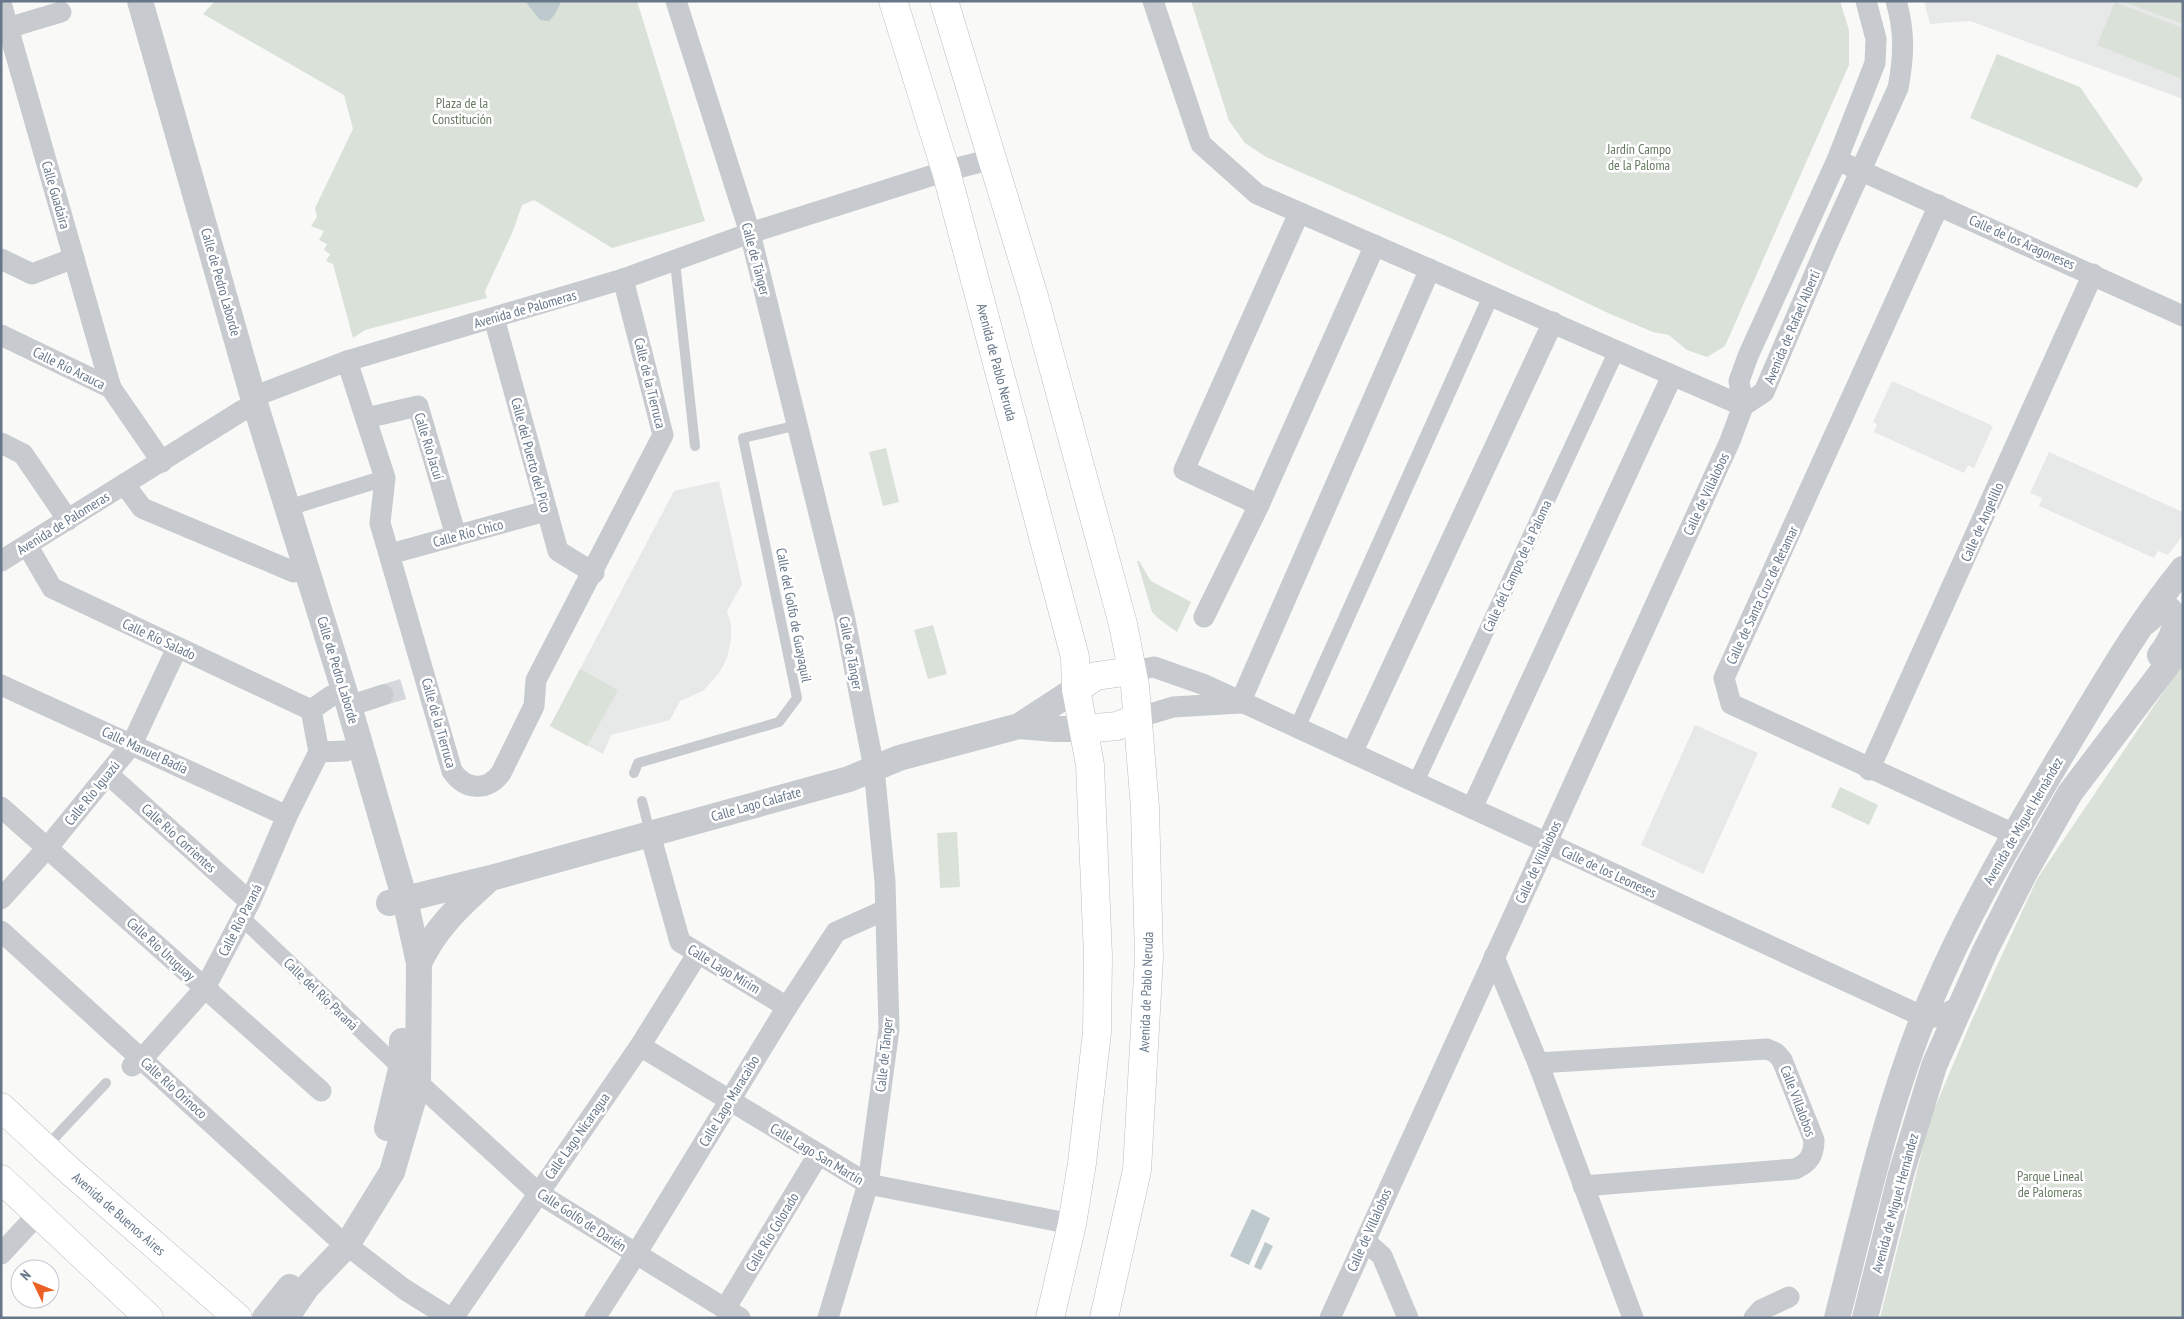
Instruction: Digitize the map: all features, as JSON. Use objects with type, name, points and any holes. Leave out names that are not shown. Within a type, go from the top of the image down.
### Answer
[{"type":"main road","name":"Avenida de Pablo Neruda","points":[[893,1],[946,171],[1075,657],[1076,689],[1090,764],[1098,956],[1097,1032],[1082,1162],[1072,1224],[1050,1318]]},
{"type":"main road","points":[[944,1],[1033,293],[1116,596],[1132,671],[1096,676],[1076,689]]},
{"type":"main road","name":"Avenida de Pablo Neruda","points":[[1104,1318],[1137,1170],[1149,967],[1145,808],[1132,671]]},
{"type":"main road","points":[[1084,729],[1117,726],[1137,718]]},
{"type":"main road","name":"Avenida de Buenos Aires","points":[[1,1107],[238,1318]]},
{"type":"main road","points":[[1,1179],[149,1318]]},
{"type":"street","name":"Calle de Pedro Laborde","points":[[140,1],[330,704],[419,964],[409,1076],[380,1157],[341,1240],[286,1318]]},
{"type":"street","name":"Calle de Tánger","points":[[676,1],[750,233],[844,615],[874,768],[886,910],[889,1029],[868,1184],[828,1318]]},
{"type":"street","points":[[1153,1],[1201,144],[1257,194],[1743,406]]},
{"type":"street","name":"Avenida de Rafael Alberti","points":[[1866,1],[1876,39],[1875,63],[1837,160],[1748,356],[1739,381],[1743,406],[1764,392],[1898,88],[1902,66],[1903,24],[1896,1]]},
{"type":"street","name":"Calle Guadaira","points":[[1,2],[5,28],[111,388]]},
{"type":"street","points":[[5,28],[61,12]]},
{"type":"street","name":"Avenida de Palomeras","points":[[1,561],[162,462],[248,403],[347,361],[623,280],[750,233],[946,171],[992,159]]},
{"type":"street","name":"Calle de los Aragoneses","points":[[1837,160],[2094,274],[2183,316]]},
{"type":"street","name":"Calle de Santa Cruz de Retamar","points":[[1940,205],[1724,678],[1731,704],[1869,770],[2014,834]]},
{"type":"street","points":[[1259,505],[1184,470],[1299,213]]},
{"type":"street","points":[[1204,618],[1259,505],[1375,245]]},
{"type":"street","points":[[1,259],[32,274],[74,258]]},
{"type":"street","points":[[1240,703],[1430,269]]},
{"type":"street","name":"Calle de Angelillo","points":[[1869,770],[2094,274]]},
{"type":"street","name":"Calle de la Tierruca","points":[[347,361],[385,478],[380,523],[390,554],[419,684],[452,771],[456,777],[470,786],[478,787],[496,780],[534,706],[536,680],[594,573],[663,435],[623,280]]},
{"type":"street","points":[[1297,728],[1491,296]]},
{"type":"street","name":"Calle del Puerto del Pico","points":[[494,318],[558,551],[594,573]]},
{"type":"street","points":[[1352,754],[1553,322]]},
{"type":"street","name":"Calle Río Arauca","points":[[1,335],[111,388],[162,462]]},
{"type":"street","name":"Calle del Campo de la Paloma","points":[[1416,782],[1617,350]]},
{"type":"street","points":[[1472,808],[1672,376]]},
{"type":"street","name":"Calle de Pedro Laborde","points":[[248,403],[288,508],[330,704],[397,901],[405,963],[409,1076]]},
{"type":"street","name":"Calle Río Jacuí","points":[[366,418],[418,406],[456,536]]},
{"type":"street","name":"Calle de Villalobos","points":[[1330,1318],[1730,441],[1743,406]]},
{"type":"street","points":[[1,443],[24,454],[68,520]]},
{"type":"street","points":[[288,508],[385,478]]},
{"type":"street","name":"Avenida de Palomeras","points":[[124,485],[142,508],[294,572]]},
{"type":"street","name":"Calle Río Chico","points":[[390,554],[546,511]]},
{"type":"street","name":"Calle Río Salado","points":[[27,545],[52,588],[177,648],[330,704]]},
{"type":"street","name":"Avenida de Miguel Hernández","points":[[1837,1318],[1881,1146],[1924,1017],[1980,895],[2014,834],[2135,633],[2183,569]]},
{"type":"street","name":"Avenida de Miguel Hernández","points":[[2130,714],[2147,675],[2180,626],[2181,620],[2173,608],[2163,606],[2135,633]]},
{"type":"street","name":"Avenida de Miguel Hernández","points":[[1865,1318],[1901,1174],[1934,1066],[1960,1006],[2025,872],[2070,793],[2183,644]]},
{"type":"street","name":"Calle Río Iguazú","points":[[1,898],[48,847],[109,775],[132,744],[177,648]]},
{"type":"street","name":"Calle de los Leoneses","points":[[1132,671],[1154,667],[1205,685],[1240,703],[1416,782],[1924,1017]]},
{"type":"street","name":"Calle Manuel Badía","points":[[1,686],[287,816]]},
{"type":"street","name":"Calle Lago Calafate","points":[[397,901],[491,878],[849,779],[899,758],[1019,726],[1076,689]]},
{"type":"street","points":[[346,751],[319,752],[330,704],[383,695]]},
{"type":"street","name":"Calle de los Leoneses","points":[[1137,718],[1173,707],[1240,703]]},
{"type":"street","name":"Calle Lago Calafate","points":[[1019,726],[1084,729]]},
{"type":"street","name":"Calle Río Paraná","points":[[136,1063],[204,988],[246,910],[287,816],[319,752]]},
{"type":"street","name":"Calle Río Corrientes","points":[[109,775],[246,910]]},
{"type":"street","name":"Calle Río Uruguay","points":[[1,806],[320,1091]]},
{"type":"street","name":"Calle Lago Mirim","points":[[650,834],[680,942],[787,1007]]},
{"type":"street","name":"Calle Lago Calafate","points":[[419,964],[435,933],[456,909],[491,878]]},
{"type":"street","name":"Calle del Río Paraná","points":[[246,910],[409,1076]]},
{"type":"street","name":"Calle Lago Maracaibo","points":[[595,1318],[787,1007],[836,932],[886,910]]},
{"type":"street","name":"Calle Río Orinoco","points":[[1,931],[136,1063],[341,1240],[404,1288],[451,1318]]},
{"type":"street","name":"Calle Lago Nicaragua","points":[[451,1318],[640,1046],[698,953]]},
{"type":"street","points":[[1494,957],[1538,1063],[1633,1318]]},
{"type":"street","points":[[1924,1017],[1939,1017],[1960,1006]]},
{"type":"street","name":"Calle Lago San Martín","points":[[640,1046],[868,1184],[1072,1224]]},
{"type":"street","name":"Calle Villalobos","points":[[1538,1063],[1767,1049],[1776,1053],[1782,1060],[1814,1140],[1814,1153],[1805,1165],[1795,1169],[1583,1186]]},
{"type":"street","name":"Calle Golfo de Darién","points":[[409,1076],[538,1193],[732,1313]]},
{"type":"street","name":"Calle Río Colorado","points":[[732,1313],[818,1155]]},
{"type":"street","points":[[1,1254],[38,1214]]},
{"type":"street","name":"Calle de Pedro Laborde","points":[[265,1318],[341,1240]]},
{"type":"street","points":[[1365,1241],[1382,1256],[1408,1318]]},
{"type":"street","points":[[1754,1318],[1761,1310],[1789,1297]]},
{"type":"lane","points":[[675,262],[695,446]]},
{"type":"lane","name":"Calle del Golfo de Guayaquil","points":[[634,773],[638,763],[779,722],[797,698],[743,438],[798,425]]},
{"type":"lane","points":[[642,801],[650,834]]},
{"type":"lane","points":[[45,1148],[106,1083]]},
{"type":"shaded area","points":[[525,1],[561,2],[549,21],[540,20]]},
{"type":"shaded area","points":[[1924,1],[2183,1],[2183,99],[1970,21],[1930,24]]},
{"type":"shaded area","points":[[1892,381],[1993,426],[1974,468],[1968,465],[1964,473],[1874,432],[1877,424],[1873,422]]},
{"type":"shaded area","points":[[2049,452],[2183,512],[2183,535],[2168,555],[2158,551],[2154,558],[2039,506],[2042,498],[2030,493]]},
{"type":"shaded area","points":[[719,481],[742,584],[727,611],[731,625],[731,640],[727,658],[719,673],[703,691],[680,701],[670,720],[611,735],[603,754],[550,726],[674,491]]},
{"type":"shaded area","points":[[1695,725],[1758,753],[1703,874],[1641,845]]},
{"type":"shaded area","points":[[1252,1209],[1270,1218],[1249,1265],[1230,1256]]},
{"type":"shaded area","points":[[1265,1242],[1273,1246],[1261,1270],[1254,1267]]},
{"type":"green space","name":"Plaza de la Constitución","points":[[215,1],[637,1],[705,221],[612,248],[534,200],[522,205],[513,231],[485,291],[487,298],[365,330],[353,338],[333,264],[326,261],[330,254],[324,250],[327,244],[319,240],[324,231],[311,226],[317,217],[315,208],[353,129],[344,95],[203,14]]},
{"type":"green space","name":"Jardín Campo de la Paloma","points":[[1191,1],[1840,1],[1849,30],[1849,65],[1725,346],[1707,357],[1687,350],[1669,335],[1653,332],[1608,313],[1457,241],[1266,157],[1245,143],[1229,121]]},
{"type":"green space","points":[[2121,1],[2183,1],[2183,24]]},
{"type":"green space","points":[[2115,2],[2183,28],[2182,79],[2097,45]]},
{"type":"green space","points":[[1997,54],[2080,87],[2143,179],[2137,188],[1970,118]]},
{"type":"green space","points":[[886,448],[899,502],[883,506],[869,452]]},
{"type":"green space","points":[[1137,561],[1139,561],[1151,581],[1191,602],[1177,632],[1152,612]]},
{"type":"green space","points":[[933,625],[947,674],[928,679],[914,630]]},
{"type":"green space","name":"Parque Lineal de Palomeras","points":[[2183,663],[2183,1318],[1880,1318],[1930,1119],[1971,1022],[2037,879]]},
{"type":"green space","points":[[580,669],[618,690],[587,746],[550,726]]},
{"type":"green space","points":[[1840,787],[1878,805],[1869,825],[1831,807]]},
{"type":"green space","points":[[957,832],[960,887],[940,888],[937,833]]},
{"type":"tunnel","points":[[383,695],[410,687]]}]
